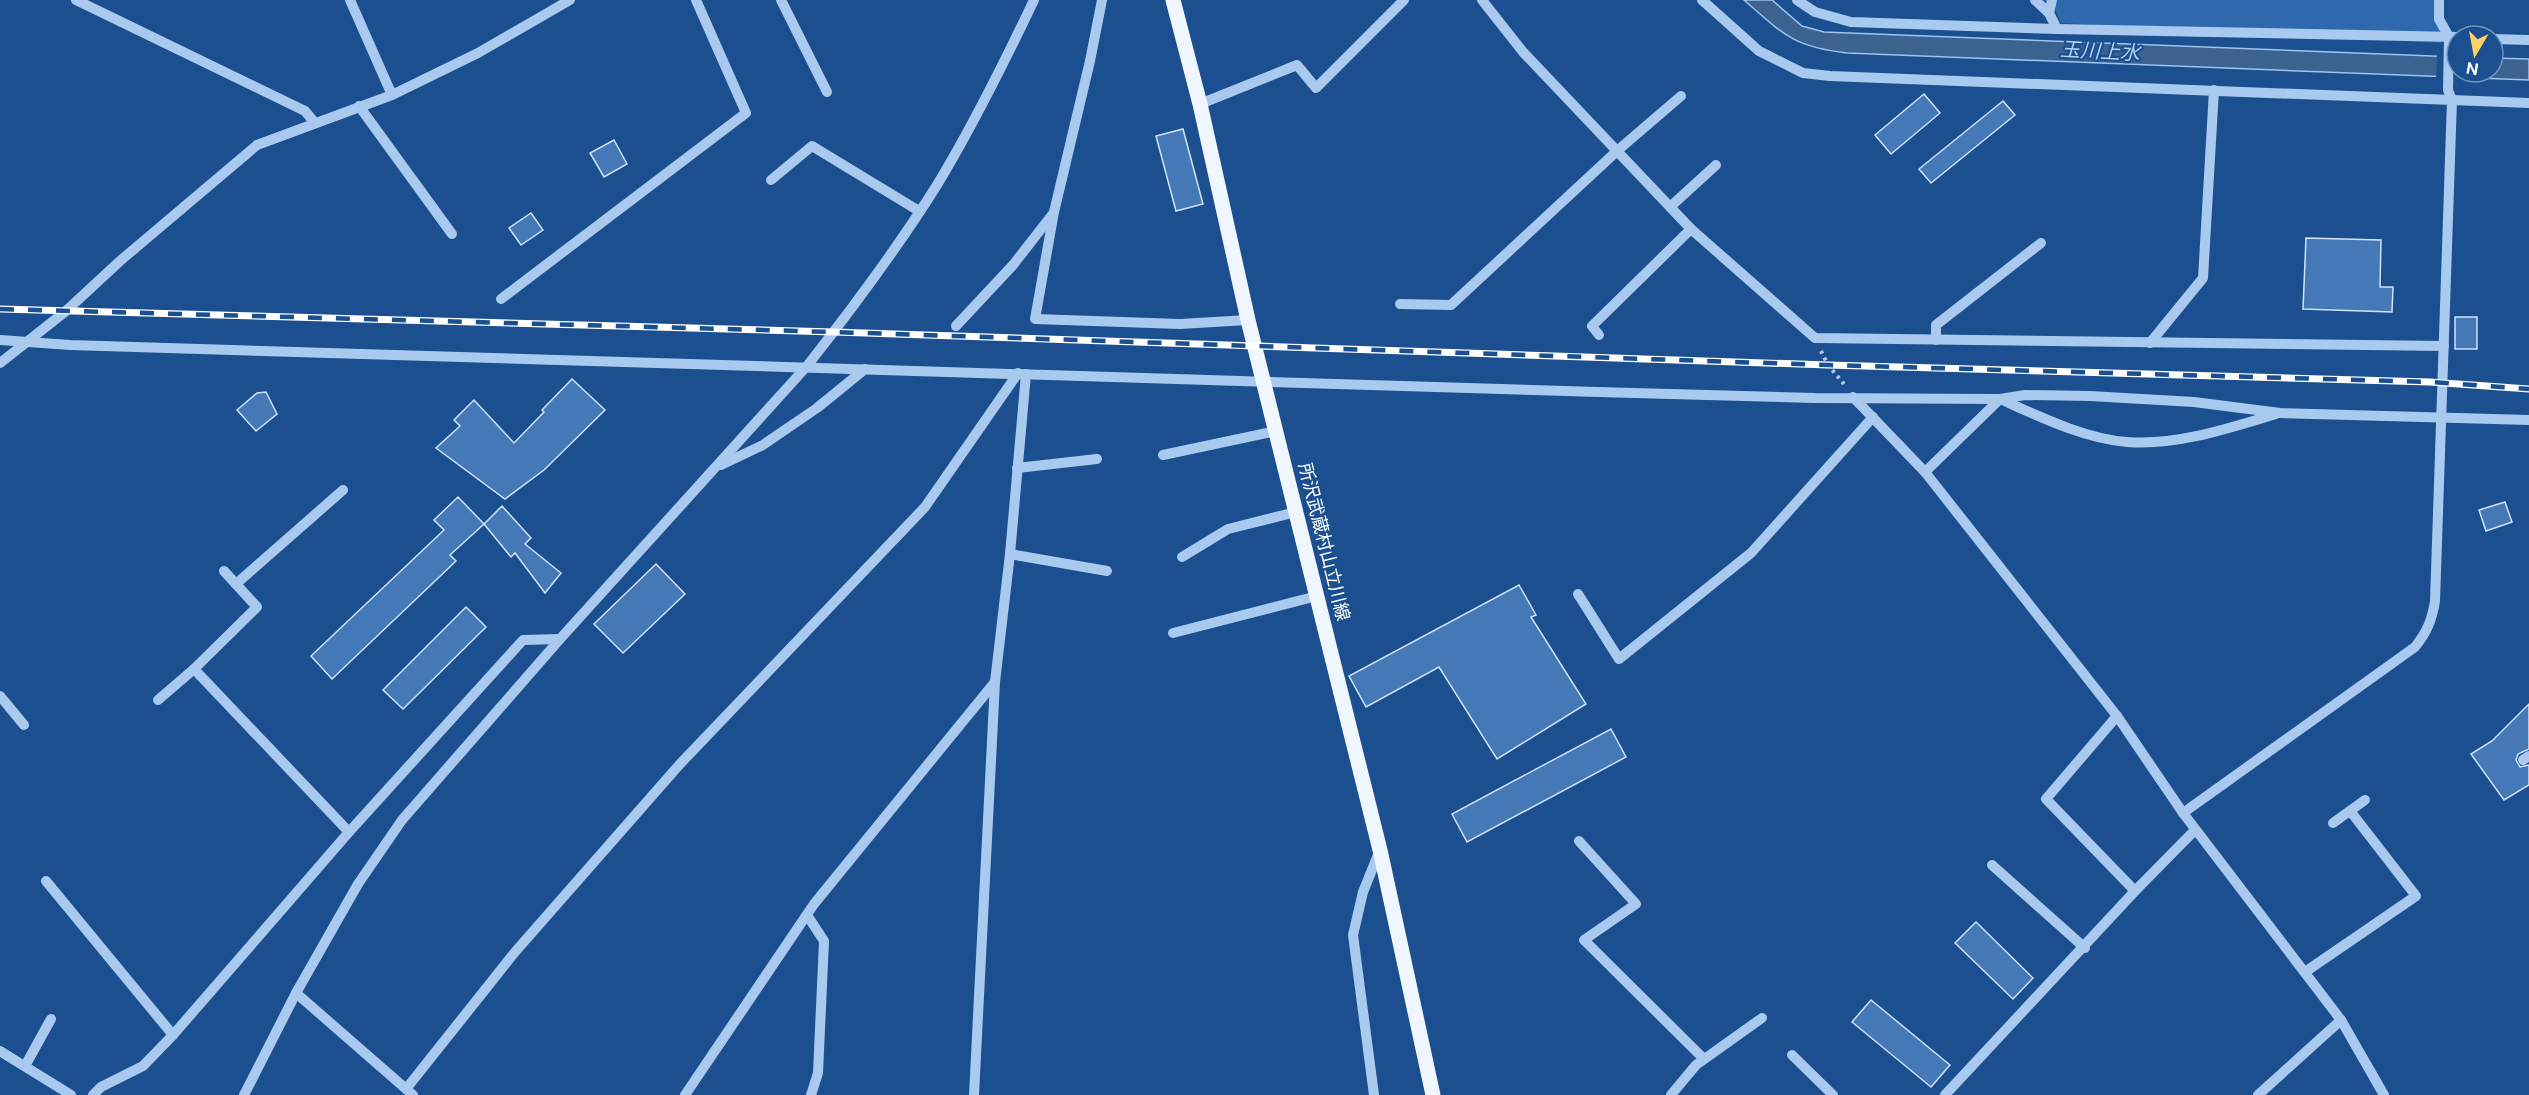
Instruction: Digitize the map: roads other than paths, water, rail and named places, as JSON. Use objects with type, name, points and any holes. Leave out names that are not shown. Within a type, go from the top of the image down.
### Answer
[{"type":"main road","name":"所沢武蔵村山立川線","points":[[1173,0],[1200,104],[1248,320],[1380,850],[1433,1095]]},
{"type":"street","points":[[76,0],[305,111],[315,123]]},
{"type":"street","points":[[350,0],[392,95]]},
{"type":"street","points":[[0,363],[28,342],[257,145],[392,95],[478,53],[570,0]]},
{"type":"street","points":[[501,299],[746,113],[696,0]]},
{"type":"street","points":[[781,0],[827,92]]},
{"type":"street","points":[[244,1095],[296,993],[358,885],[402,820],[560,639],[807,366],[919,211],[974,120],[1034,0]]},
{"type":"street","points":[[1102,0],[1054,212],[1035,319],[1180,324],[1248,320]]},
{"type":"street","points":[[1200,104],[1297,65],[1316,88],[1404,0]]},
{"type":"street","points":[[1482,0],[1523,52],[1691,229],[1815,338],[2444,346]]},
{"type":"street","points":[[1702,0],[1759,51],[1803,73],[1830,76],[2214,90],[2450,95],[2529,104]]},
{"type":"street","points":[[1797,0],[1815,12],[1851,22],[2058,29],[2445,37]]},
{"type":"street","points":[[2035,0],[2049,13],[2058,29]]},
{"type":"street","points":[[2049,13],[2052,0]]},
{"type":"street","points":[[2439,0],[2439,19],[2445,27]]},
{"type":"street","points":[[2505,39],[2529,40]]},
{"type":"street","points":[[2183,813],[2415,647],[2426,633],[2432,618],[2435,601],[2444,346],[2450,84]]},
{"type":"street","points":[[2150,343],[2203,278],[2214,90]]},
{"type":"street","points":[[1400,304],[1451,305],[1617,151],[1681,96]]},
{"type":"street","points":[[359,106],[452,234]]},
{"type":"street","points":[[771,180],[812,146],[919,211]]},
{"type":"street","points":[[1670,207],[1716,165]]},
{"type":"street","points":[[956,326],[1013,265],[1054,212]]},
{"type":"street","points":[[1599,335],[1592,326],[1691,229]]},
{"type":"street","points":[[1936,340],[1936,324],[2041,243]]},
{"type":"street","points":[[0,340],[528,360],[807,366],[1632,393],[2000,399],[2025,395],[2155,399],[2280,413],[2529,420]]},
{"type":"street","points":[[715,468],[763,446],[817,408],[865,369]]},
{"type":"street","points":[[974,1095],[995,682],[1010,554],[1022,374]]},
{"type":"street","points":[[296,993],[409,1092],[515,952],[680,764],[925,507],[1022,374]]},
{"type":"street","points":[[1853,397],[1925,472],[2117,716],[2195,830],[2341,1020],[2384,1095]]},
{"type":"street","points":[[2000,399],[2044,419],[2099,437],[2126,442],[2159,442],[2202,434],[2280,413]]},
{"type":"street","points":[[1925,472],[2000,399]]},
{"type":"street","points":[[1578,594],[1619,659],[1751,553],[1873,417]]},
{"type":"street","points":[[1163,455],[1276,431]]},
{"type":"street","points":[[1017,468],[1097,459]]},
{"type":"street","points":[[236,584],[343,490]]},
{"type":"street","points":[[1182,557],[1228,529],[1296,512]]},
{"type":"street","points":[[1010,554],[1107,571]]},
{"type":"street","points":[[158,700],[194,669],[257,607],[224,571]]},
{"type":"street","points":[[1173,633],[1317,597]]},
{"type":"street","points":[[93,1095],[101,1087],[143,1066],[173,1035],[349,832],[523,640],[560,639]]},
{"type":"street","points":[[194,669],[349,832]]},
{"type":"street","points":[[685,1095],[807,915],[995,682]]},
{"type":"street","points":[[0,696],[24,725]]},
{"type":"street","points":[[2117,716],[2046,799],[2135,891]]},
{"type":"street","points":[[2333,823],[2365,800]]},
{"type":"street","points":[[2305,972],[2416,896],[2351,812]]},
{"type":"street","points":[[1946,1095],[2085,948],[2135,891],[2195,830]]},
{"type":"street","points":[[1579,841],[1636,904],[1584,940],[1704,1059]]},
{"type":"street","points":[[1374,1095],[1353,934],[1363,891],[1380,850]]},
{"type":"street","points":[[1992,865],[2085,948]]},
{"type":"street","points":[[46,881],[173,1035]]},
{"type":"street","points":[[807,915],[824,941],[818,1073],[811,1095]]},
{"type":"street","points":[[1671,1095],[1696,1065],[1762,1018]]},
{"type":"street","points":[[25,1066],[51,1019]]},
{"type":"street","points":[[2259,1095],[2341,1020]]},
{"type":"street","points":[[0,1051],[71,1095]]},
{"type":"street","points":[[1792,1055],[1833,1095]]},
{"type":"water","name":"玉川上水","points":[[1744,0],[1772,0],[1802,26],[1824,32],[2445,57],[2445,77],[1847,53],[1801,43],[1769,22]]},
{"type":"water","points":[[2505,58],[2529,59],[2529,80],[2505,79]]},
{"type":"railway","points":[[0,309],[834,332],[1828,365],[2430,382],[2529,389]]}]
